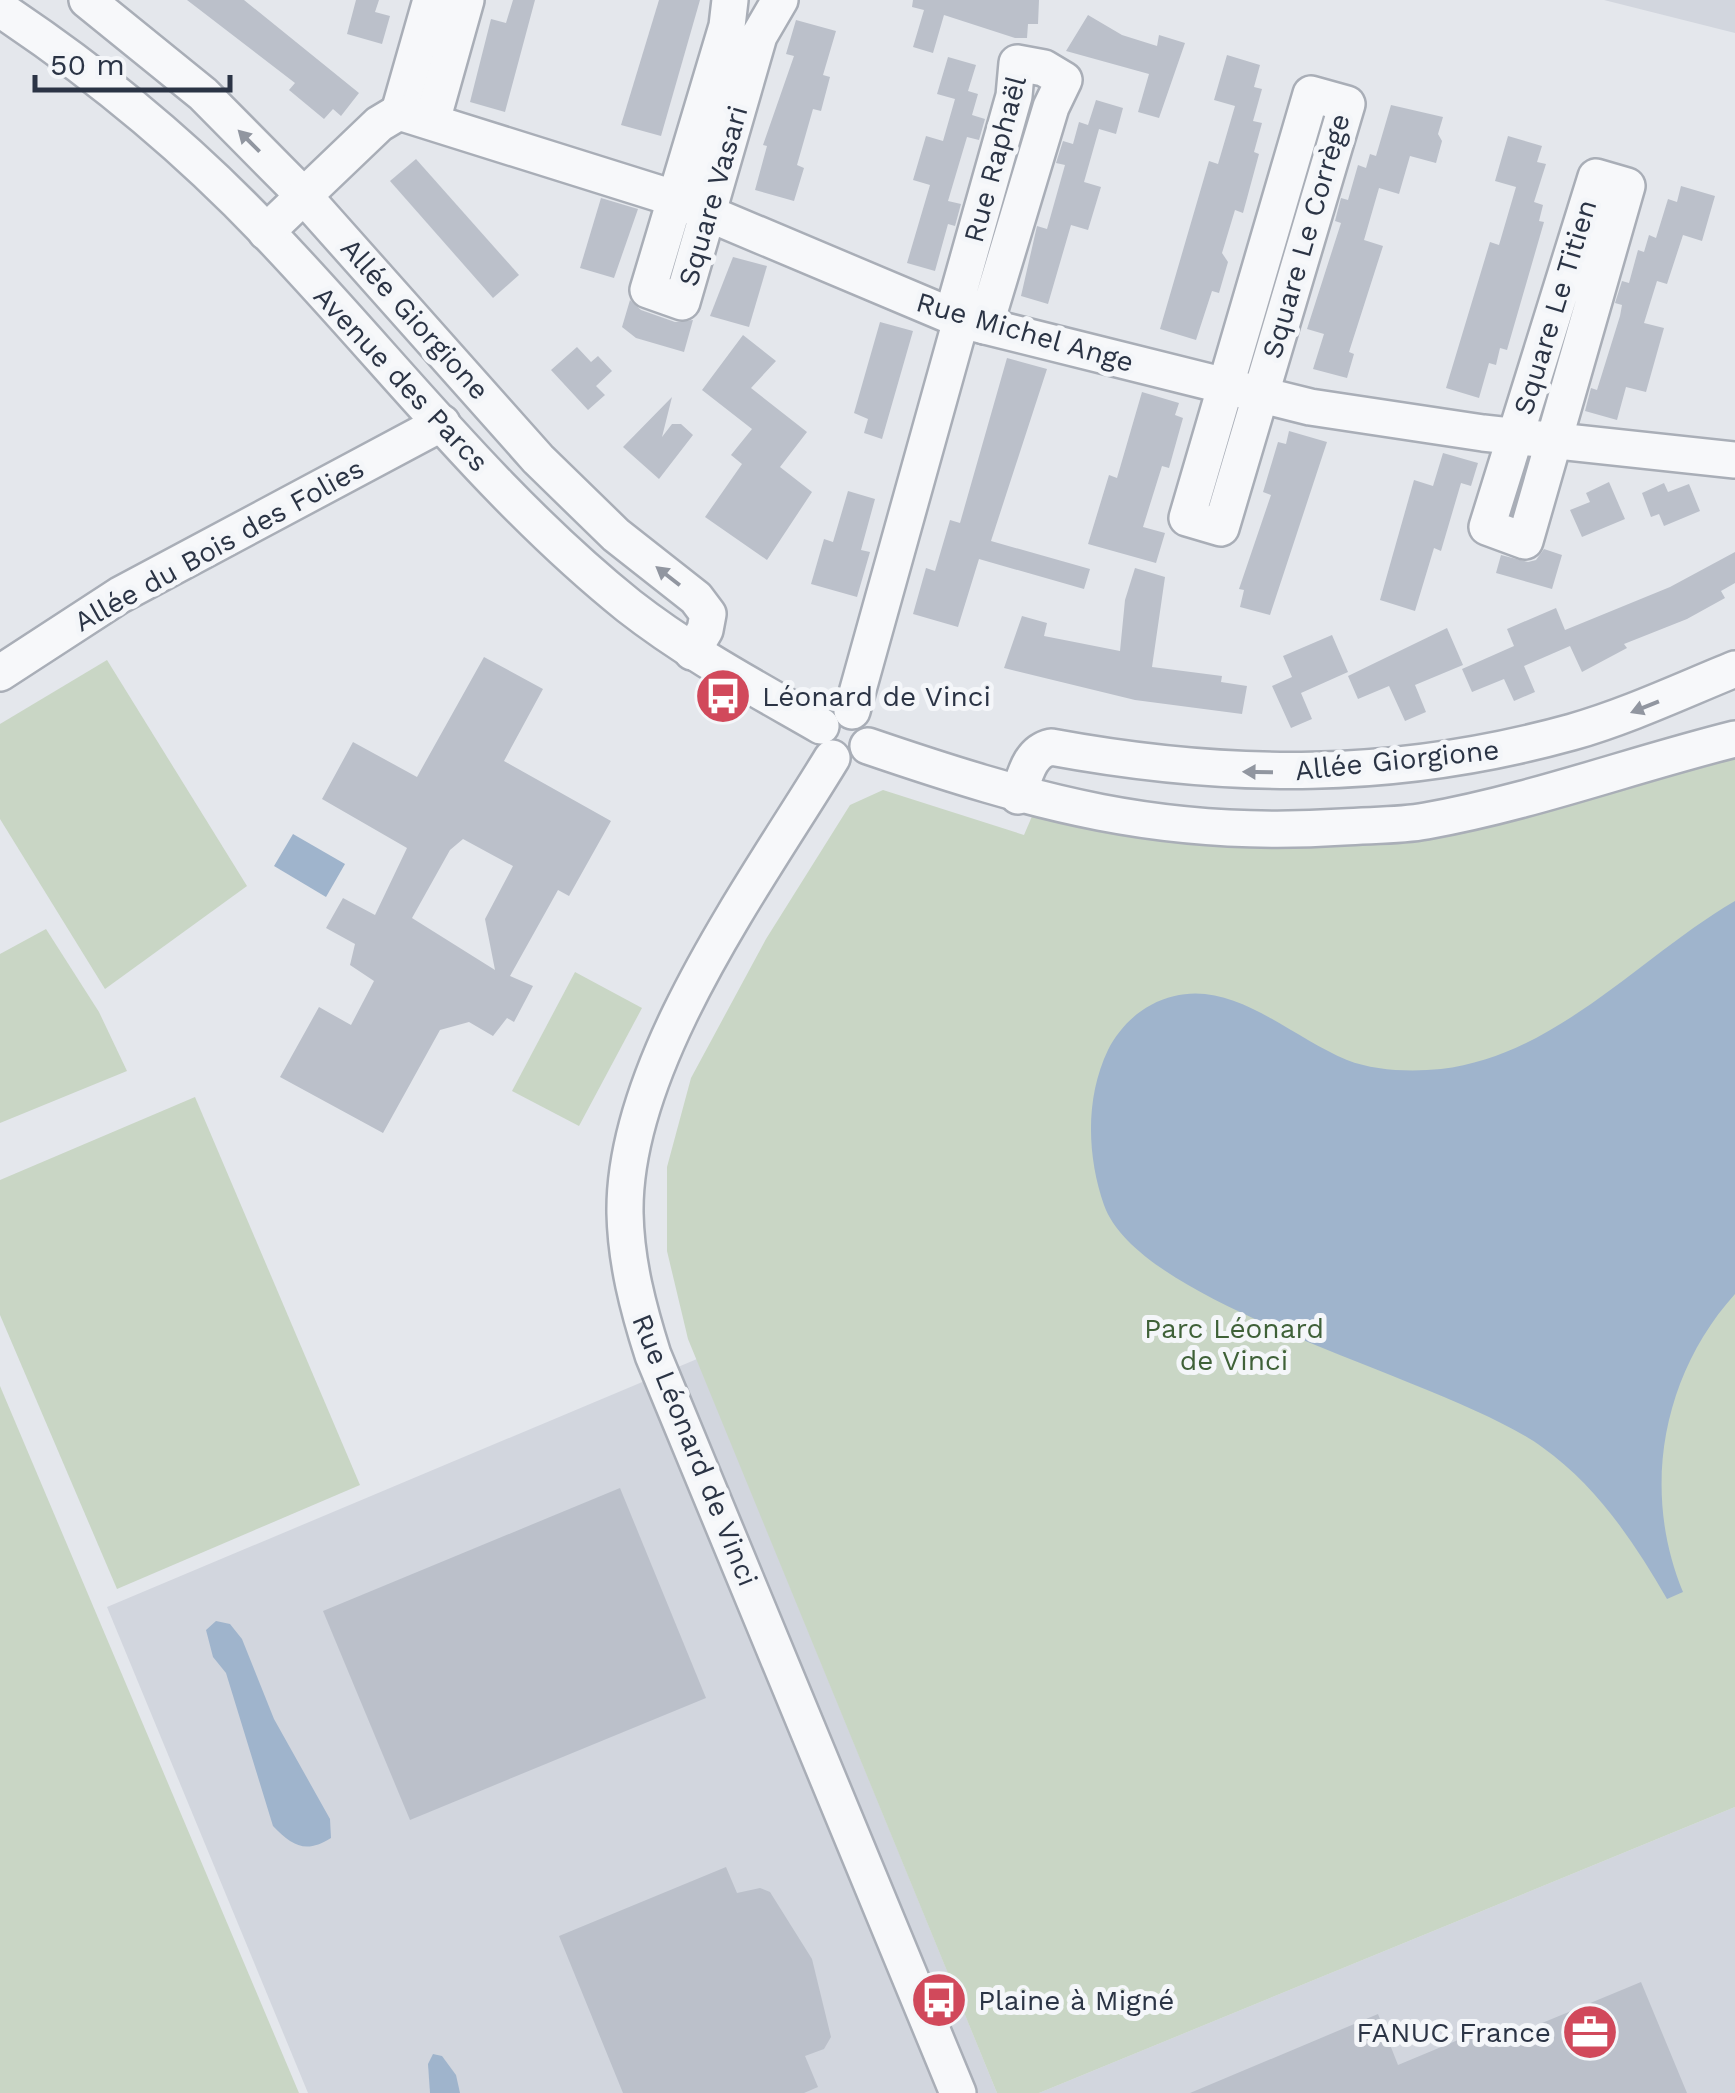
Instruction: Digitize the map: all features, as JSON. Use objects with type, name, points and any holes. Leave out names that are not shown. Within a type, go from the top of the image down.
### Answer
[{"type":"street","name":"Allée Giorgione","points":[[87,0],[203,94],[304,195],[538,459],[616,534],[696,598],[708,614],[705,630],[692,652]]},
{"type":"street","points":[[415,117],[431,0]]},
{"type":"street","points":[[415,117],[466,0]]},
{"type":"street","name":"Square Vasari","points":[[730,0],[727,26],[648,290],[682,302],[759,36],[780,0]]},
{"type":"street","name":"Avenue des Parcs","points":[[0,9],[90,69],[175,141],[266,232],[509,496],[627,604],[692,652],[835,732]]},
{"type":"street","name":"Rue Raphaël","points":[[835,732],[966,320],[1064,80],[1044,68],[1018,64],[966,320]]},
{"type":"street","name":"Square Le Corrège","points":[[1311,94],[1346,104],[1221,528],[1186,518],[1225,386],[1311,94]]},
{"type":"street","points":[[266,232],[379,124],[415,117]]},
{"type":"street","name":"Rue Michel Ange","points":[[415,117],[674,199],[966,320],[1310,407],[1515,437],[1735,460]]},
{"type":"street","name":"Square Le Titien","points":[[1596,177],[1627,186],[1554,441],[1524,541],[1488,527],[1596,177]]},
{"type":"street","name":"Allée du Bois des Folies","points":[[0,672],[120,595],[442,423]]},
{"type":"street","name":"Allée Giorgione","points":[[1018,796],[1032,758],[1051,746],[1178,768],[1254,772],[1324,773],[1458,759],[1574,731],[1735,669]]},
{"type":"street","points":[[1670,756],[1735,721]]},
{"type":"street","points":[[835,732],[868,725],[868,746],[1018,796],[1134,821],[1270,832],[1422,822],[1555,794],[1670,756],[1735,740]]},
{"type":"street","name":"Rue Léonard de Vinci","points":[[835,732],[657,1065],[629,1161],[628,1257],[636,1302],[658,1369],[958,2093]]},
{"type":"shaded area","points":[[1604,0],[1735,0],[1735,33]]},
{"type":"shaded area","points":[[697,1359],[997,2093],[308,2093],[107,1607]]},
{"type":"shaded area","points":[[1735,1807],[1735,2093],[1039,2093]]},
{"type":"green space","points":[[107,660],[247,886],[105,989],[0,819],[0,724]]},
{"type":"green space","name":"Parc Léonard de Vinci","points":[[1735,750],[1735,1807],[1039,2093],[997,2093],[688,1339],[667,1251],[667,1167],[691,1078],[766,939],[850,805],[883,790],[1024,835],[1033,814],[1320,841]]},
{"type":"green space","points":[[46,929],[99,1012],[127,1071],[0,1123],[0,954]]},
{"type":"green space","points":[[575,972],[642,1008],[579,1126],[512,1091]]},
{"type":"green space","points":[[195,1097],[360,1485],[117,1589],[0,1315],[0,1180]]},
{"type":"green space","points":[[0,1386],[299,2093],[0,2093]]},
{"type":"water","points":[[293,834],[345,864],[326,897],[274,866]]},
{"type":"water","points":[[1735,901],[1735,1294],[1690,1361],[1675,1397],[1666,1435],[1663,1514],[1670,1554],[1683,1592],[1667,1599],[1613,1516],[1580,1479],[1542,1447],[1439,1395],[1234,1309],[1175,1277],[1130,1242],[1104,1205],[1098,1186],[1092,1147],[1092,1107],[1101,1068],[1121,1030],[1144,1009],[1177,995],[1203,994],[1228,999],[1358,1064],[1393,1070],[1441,1069],[1483,1060],[1560,1024]]},
{"type":"water","points":[[216,1621],[230,1624],[242,1639],[274,1719],[330,1819],[331,1838],[322,1843],[300,1845],[273,1826],[226,1673],[213,1657],[206,1630]]},
{"type":"water","points":[[433,2054],[442,2056],[456,2075],[460,2093],[430,2093],[428,2064]]},
{"type":"building","points":[[187,0],[244,0],[359,93],[341,116],[333,109],[324,119],[289,90],[295,83]]},
{"type":"building","points":[[356,0],[379,0],[375,12],[390,16],[382,44],[347,34]]},
{"type":"building","points":[[513,0],[535,0],[505,112],[470,102],[491,19],[506,23]]},
{"type":"building","points":[[659,0],[700,0],[661,136],[621,125]]},
{"type":"building","points":[[913,0],[1039,0],[1038,24],[1028,24],[1027,38],[1015,38],[944,15],[933,53],[913,47],[924,10],[912,7]]},
{"type":"building","points":[[1088,15],[1122,35],[1157,46],[1159,35],[1185,43],[1159,118],[1138,112],[1149,74],[1066,51]]},
{"type":"building","points":[[796,20],[836,31],[823,75],[830,77],[821,111],[813,109],[797,165],[804,168],[794,201],[755,190],[767,146],[763,145],[794,56],[786,54]]},
{"type":"building","points":[[1227,55],[1260,65],[1254,87],[1262,89],[1253,121],[1262,123],[1254,152],[1259,154],[1243,213],[1235,210],[1222,253],[1228,262],[1219,293],[1212,291],[1196,340],[1160,329],[1209,161],[1218,164],[1235,106],[1214,100]]},
{"type":"building","points":[[948,57],[976,65],[968,91],[978,94],[972,115],[985,119],[979,140],[967,137],[948,201],[961,204],[955,226],[948,224],[935,271],[907,263],[930,185],[913,180],[926,136],[943,141],[955,99],[937,94]]},
{"type":"building","points":[[1096,100],[1123,108],[1116,134],[1099,129],[1084,182],[1101,187],[1088,230],[1071,225],[1048,304],[1021,296],[1037,226],[1047,229],[1065,165],[1056,163],[1063,141],[1073,144],[1079,122],[1088,125]]},
{"type":"building","points":[[1391,105],[1443,117],[1438,134],[1442,141],[1436,163],[1410,156],[1399,194],[1379,188],[1364,240],[1383,246],[1349,352],[1354,354],[1347,378],[1313,369],[1324,334],[1307,329],[1341,223],[1335,221],[1341,198],[1348,200],[1358,165],[1366,168],[1370,154],[1376,156]]},
{"type":"building","points":[[1508,136],[1542,146],[1537,162],[1546,164],[1534,202],[1543,205],[1539,221],[1544,222],[1507,350],[1500,348],[1496,365],[1489,363],[1479,398],[1446,388],[1490,242],[1499,245],[1516,187],[1495,181]]},
{"type":"building","points":[[416,159],[519,275],[493,298],[390,181]]},
{"type":"building","points":[[1681,186],[1715,196],[1702,241],[1683,235],[1667,284],[1657,281],[1644,323],[1664,328],[1646,392],[1626,387],[1617,420],[1585,411],[1591,388],[1597,390],[1620,316],[1622,305],[1615,303],[1622,281],[1629,283],[1638,250],[1644,252],[1649,235],[1656,238],[1668,199],[1677,202]]},
{"type":"building","points":[[601,198],[638,209],[614,278],[580,268]]},
{"type":"building","points":[[733,257],[767,266],[749,327],[710,316]]},
{"type":"building","points":[[630,300],[641,310],[675,322],[693,320],[684,352],[636,338],[622,327]]},
{"type":"building","points":[[880,322],[913,331],[882,439],[864,433],[868,419],[854,413]]},
{"type":"building","points":[[743,335],[776,361],[751,388],[807,432],[780,467],[812,492],[767,560],[705,517],[742,464],[731,455],[752,429],[702,390]]},
{"type":"building","points":[[577,347],[591,362],[598,356],[612,371],[596,386],[605,395],[588,410],[551,370]]},
{"type":"building","points":[[1007,358],[1047,369],[991,541],[1090,569],[1084,589],[979,559],[958,627],[913,614],[926,568],[935,571],[950,520],[960,523]]},
{"type":"building","points":[[1142,392],[1179,403],[1175,415],[1183,418],[1169,468],[1162,466],[1143,527],[1165,533],[1156,563],[1088,544],[1109,475],[1117,478]]},
{"type":"building","points":[[672,397],[662,437],[672,424],[681,424],[693,435],[659,479],[623,447]]},
{"type":"building","points":[[1289,431],[1327,442],[1270,615],[1240,607],[1244,590],[1239,589],[1271,495],[1263,492],[1278,442],[1286,444]]},
{"type":"building","points":[[1443,453],[1478,463],[1471,486],[1461,483],[1441,551],[1434,548],[1415,611],[1380,600],[1414,480],[1433,486]]},
{"type":"building","points":[[1609,482],[1625,519],[1582,537],[1570,510],[1590,502],[1586,493]]},
{"type":"building","points":[[1664,483],[1668,492],[1689,484],[1700,511],[1664,526],[1659,514],[1651,517],[1642,493]]},
{"type":"building","points":[[848,491],[875,499],[861,550],[870,552],[857,597],[811,584],[824,539],[833,542]]},
{"type":"building","points":[[1544,549],[1562,555],[1552,589],[1496,573],[1501,555],[1528,562],[1536,560]]},
{"type":"building","points":[[1735,552],[1735,583],[1721,591],[1725,598],[1687,619],[1624,644],[1627,648],[1582,672],[1570,646],[1524,666],[1535,692],[1514,701],[1504,679],[1472,692],[1462,669],[1514,646],[1507,629],[1556,608],[1565,630],[1670,587]]},
{"type":"building","points":[[1135,568],[1165,577],[1152,667],[1222,676],[1221,682],[1247,686],[1242,714],[1135,700],[1004,668],[1022,616],[1047,623],[1044,636],[1120,651],[1125,600]]},
{"type":"building","points":[[1447,628],[1463,665],[1415,685],[1426,712],[1405,721],[1389,686],[1358,699],[1348,676]]},
{"type":"building","points":[[1332,635],[1348,672],[1301,693],[1312,719],[1291,728],[1272,686],[1292,677],[1283,656]]},
{"type":"building","points":[[484,657],[543,689],[504,761],[611,821],[569,896],[558,890],[510,976],[533,986],[514,1022],[507,1018],[493,1036],[469,1022],[440,1030],[383,1133],[280,1077],[319,1007],[351,1025],[374,981],[350,965],[355,944],[326,928],[343,898],[375,915],[407,848],[322,799],[353,742],[417,777]],"holes":[[[463,839],[513,866],[485,919],[495,970],[412,918],[450,850]]]},
{"type":"building","points":[[620,1488],[706,1698],[410,1820],[323,1611]]},
{"type":"building","points":[[726,1867],[737,1893],[760,1888],[770,1892],[812,1959],[831,2037],[824,2049],[805,2056],[818,2087],[804,2093],[623,2093],[559,1936]]},
{"type":"building","name":"FANUC France","points":[[1641,1982],[1687,2093],[1190,2093],[1378,2014],[1398,2065],[1494,2025],[1501,2040]]},
{"type":"place","name":"Léonard de Vinci","points":[[723,696]]},
{"type":"place","name":"Plaine à Migné","points":[[939,2000]]},
{"type":"place","name":"FANUC France","points":[[1590,2032]]}]
